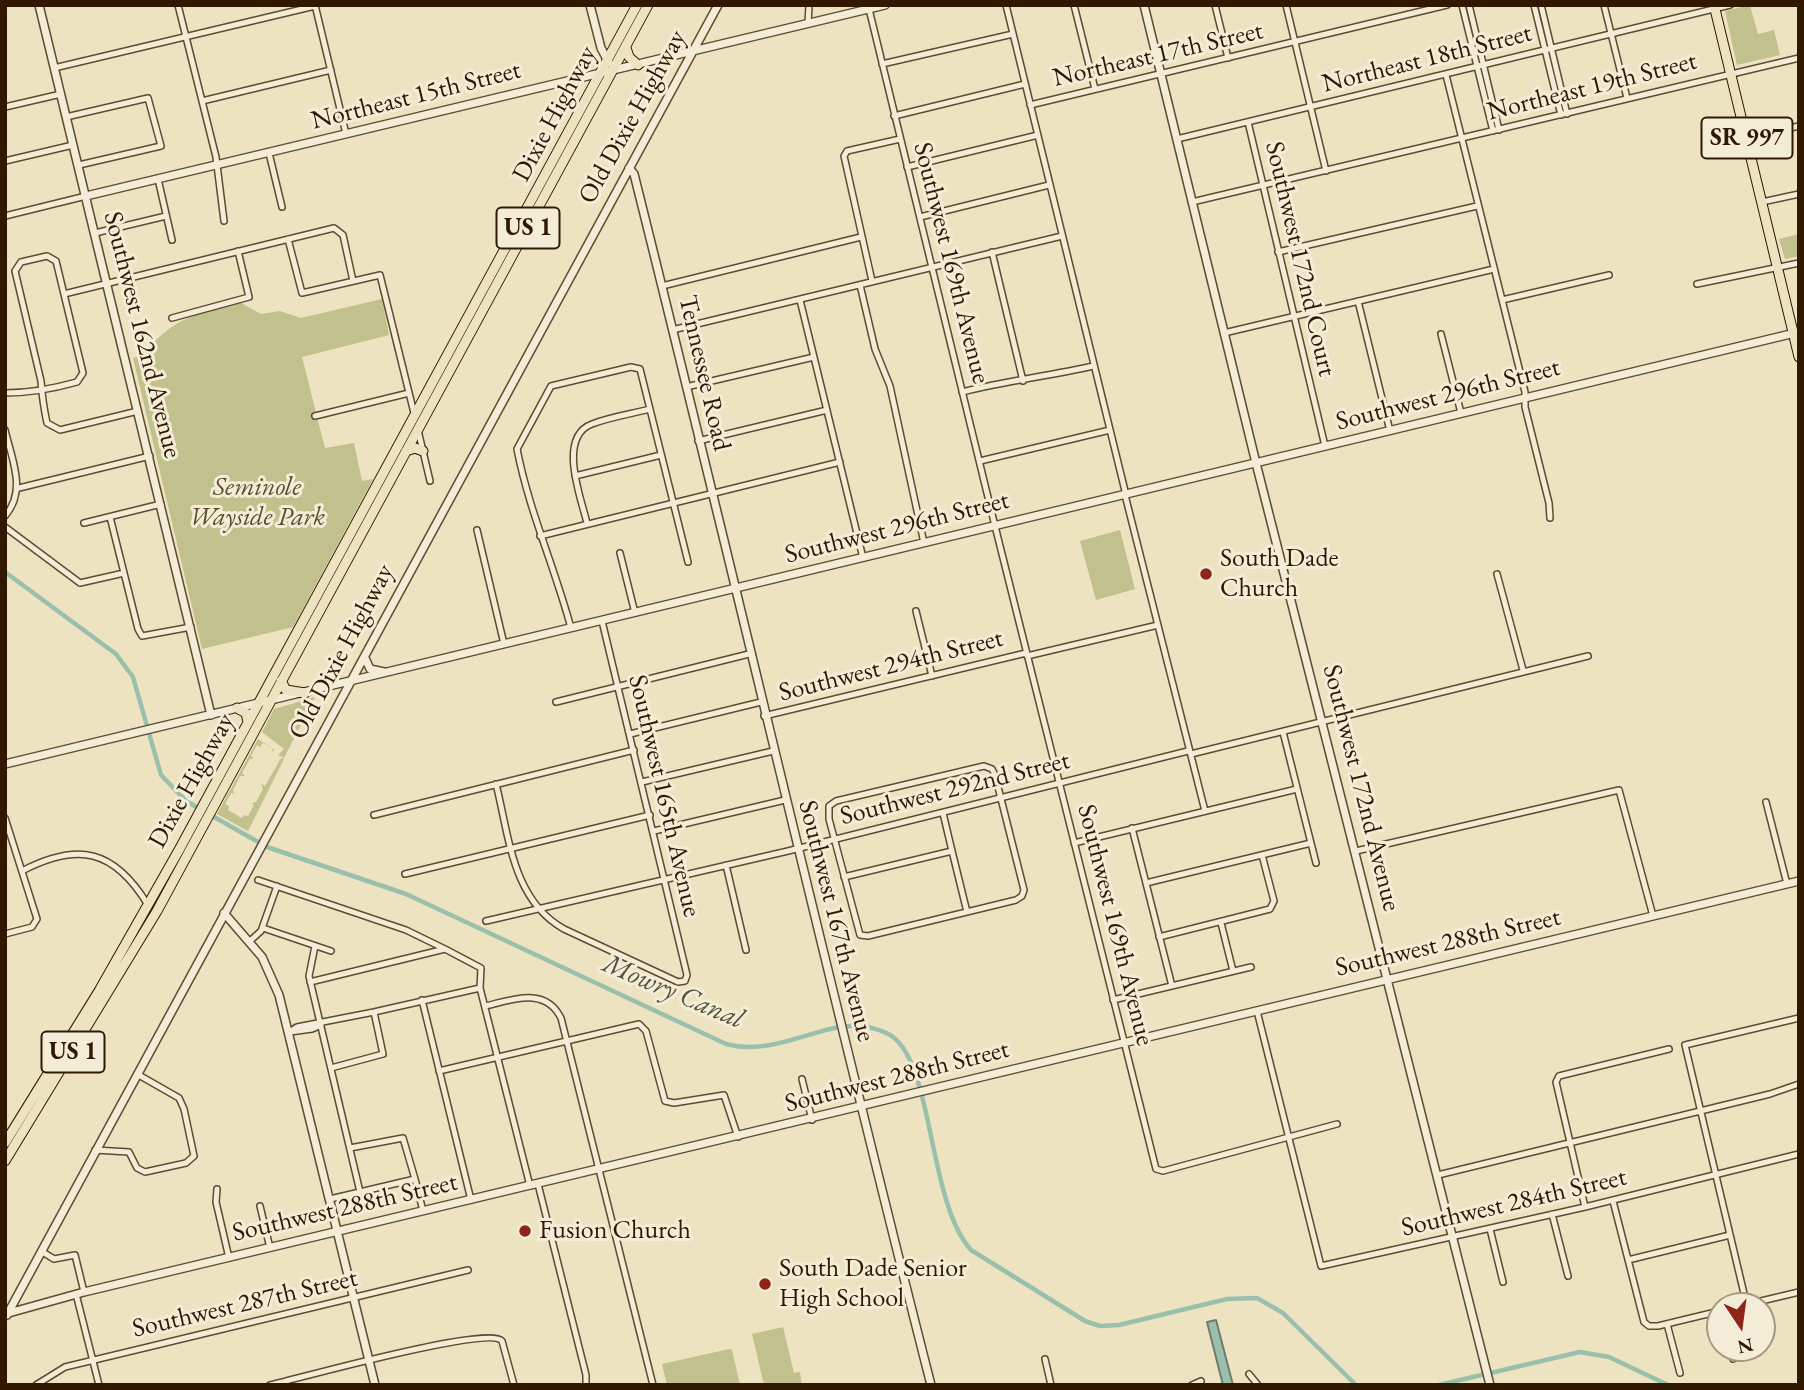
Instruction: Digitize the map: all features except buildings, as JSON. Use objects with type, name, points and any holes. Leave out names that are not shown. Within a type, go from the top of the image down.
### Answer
[{"type":"highway","name":"Dixie Highway","points":[[487,303],[581,131],[637,5]]},
{"type":"highway","name":"Dixie Highway","points":[[429,391],[597,75],[611,65],[626,48],[648,5]]},
{"type":"highway","name":"SR 997","points":[[1714,7],[1777,267],[1796,333],[1799,357]]},
{"type":"highway","points":[[626,48],[629,57],[638,65]]},
{"type":"highway","points":[[581,131],[581,121],[599,85],[597,75]]},
{"type":"highway","points":[[523,236],[521,230],[541,192],[543,179]]},
{"type":"highway","points":[[487,303],[490,287],[511,249],[508,244]]},
{"type":"highway","name":"US 1","points":[[374,501],[388,486],[487,303]]},
{"type":"highway","points":[[418,430],[429,391]]},
{"type":"highway","name":"US 1","points":[[309,621],[337,570],[335,563],[374,501],[405,432],[429,391]]},
{"type":"highway","points":[[415,415],[415,424],[403,447],[405,454],[415,448],[423,451]]},
{"type":"highway","name":"Dixie Highway","points":[[5,1161],[156,911],[258,703],[346,563],[344,557],[374,501]]},
{"type":"highway","name":"Dixie Highway","points":[[208,807],[227,782],[272,700],[309,621]]},
{"type":"highway","points":[[272,700],[272,687],[309,621]]},
{"type":"highway","points":[[281,681],[286,690],[304,693]]},
{"type":"highway","points":[[227,782],[229,770],[259,714],[258,703]]},
{"type":"highway","points":[[237,708],[244,711],[248,722]]},
{"type":"highway","name":"Dixie Highway","points":[[5,1143],[179,850],[202,818]]},
{"type":"highway","points":[[156,911],[157,900],[176,864],[179,850]]},
{"type":"highway","points":[[124,968],[126,955],[149,912],[148,905]]},
{"type":"highway","points":[[25,1129],[25,1120],[49,1073]]},
{"type":"highway","points":[[5,1153],[13,1138],[12,1133]]},
{"type":"street","name":"Southwest 162nd Avenue","points":[[39,5],[211,715]]},
{"type":"street","points":[[178,5],[217,165],[224,221]]},
{"type":"street","points":[[590,5],[611,65],[638,65],[886,5]]},
{"type":"street","name":"Old Dixie Highway","points":[[6,1315],[344,698],[718,5]]},
{"type":"street","points":[[808,24],[809,5]]},
{"type":"street","points":[[1006,5],[1205,811]]},
{"type":"street","points":[[1074,5],[1095,89]]},
{"type":"street","name":"Southwest 172nd Avenue","points":[[1144,5],[1256,463],[1489,1382]]},
{"type":"street","points":[[1215,5],[1228,58]]},
{"type":"street","points":[[1286,5],[1326,171]]},
{"type":"street","name":"Northeast 17th Street","points":[[1030,105],[1447,5]]},
{"type":"street","points":[[1462,5],[1496,131]]},
{"type":"street","points":[[1469,5],[1480,66]]},
{"type":"street","points":[[1534,5],[1549,49]]},
{"type":"street","points":[[1541,5],[1564,114]]},
{"type":"street","points":[[1604,5],[1627,99]]},
{"type":"street","name":"Northeast 18th Street","points":[[1177,139],[1730,5]]},
{"type":"street","points":[[54,68],[315,6],[346,134]]},
{"type":"street","name":"Southwest 169th Avenue","points":[[869,9],[1026,654],[1156,1169],[1163,1171],[1287,1139]]},
{"type":"street","points":[[703,33],[708,41],[717,45]]},
{"type":"street","points":[[882,65],[1013,34]]},
{"type":"street","name":"Northeast 19th Street","points":[[1192,202],[1799,58]]},
{"type":"street","points":[[202,101],[331,70]]},
{"type":"street","name":"Northeast 15th Street","points":[[86,197],[597,75]]},
{"type":"street","points":[[1446,75],[1502,300],[1549,502],[1550,518]]},
{"type":"street","points":[[894,116],[1025,85]]},
{"type":"street","points":[[5,107],[61,94]]},
{"type":"street","points":[[66,117],[148,98],[161,146],[79,165]]},
{"type":"street","name":"Southwest 172nd Court","points":[[1248,122],[1325,446]]},
{"type":"street","points":[[1746,138],[1799,126]]},
{"type":"street","points":[[907,167],[1038,135]]},
{"type":"street","points":[[872,281],[844,156],[848,151],[900,139]]},
{"type":"street","points":[[5,161],[73,145]]},
{"type":"street","points":[[269,153],[282,207]]},
{"type":"street","name":"Tennessee Road","points":[[629,168],[634,174],[662,286],[734,590]]},
{"type":"street","points":[[158,179],[172,240]]},
{"type":"street","points":[[920,217],[1049,185]]},
{"type":"street","points":[[1762,202],[1799,194]]},
{"type":"street","points":[[5,216],[86,197]]},
{"type":"street","points":[[1278,252],[1477,206]]},
{"type":"street","points":[[95,233],[166,216]]},
{"type":"street","points":[[64,293],[334,228],[343,235],[354,281]]},
{"type":"street","points":[[672,330],[1062,236]]},
{"type":"street","points":[[662,286],[861,237]]},
{"type":"street","points":[[288,239],[302,293],[380,275],[415,415]]},
{"type":"street","points":[[172,318],[249,297],[238,251]]},
{"type":"street","points":[[992,252],[1023,381]]},
{"type":"street","points":[[5,393],[42,391],[81,379],[83,373],[64,293],[52,257],[21,262],[15,271],[42,391],[43,405],[51,428],[60,430],[138,411]]},
{"type":"street","points":[[1697,284],[1799,263]]},
{"type":"street","points":[[1224,333],[1494,269]]},
{"type":"street","points":[[1502,300],[1609,275]]},
{"type":"street","points":[[860,285],[875,349],[890,386],[925,544]]},
{"type":"street","points":[[800,300],[863,558]]},
{"type":"street","points":[[1358,301],[1390,431]]},
{"type":"street","name":"Southwest 296th Street","points":[[5,764],[1796,333]]},
{"type":"street","points":[[1441,334],[1461,413]]},
{"type":"street","points":[[686,387],[814,357]]},
{"type":"street","points":[[571,628],[561,585],[540,536],[517,449],[551,386],[636,366],[642,374],[688,562]]},
{"type":"street","points":[[962,391],[1093,366]]},
{"type":"street","points":[[315,416],[409,393]]},
{"type":"street","points":[[587,523],[572,453],[577,438],[589,424],[650,409]]},
{"type":"street","points":[[698,441],[827,410]]},
{"type":"street","points":[[5,430],[19,488],[16,504],[5,516]]},
{"type":"street","points":[[418,430],[430,481]]},
{"type":"street","points":[[980,461],[1110,430]]},
{"type":"street","points":[[575,476],[661,455]]},
{"type":"street","points":[[19,488],[150,457]]},
{"type":"street","points":[[540,536],[840,462]]},
{"type":"street","points":[[84,523],[161,504]]},
{"type":"street","points":[[110,517],[142,636],[191,627]]},
{"type":"street","points":[[5,527],[80,583],[124,573]]},
{"type":"street","points":[[477,530],[504,644]]},
{"type":"street","points":[[620,553],[635,613]]},
{"type":"street","points":[[1497,574],[1523,670]]},
{"type":"street","name":"Southwest 167th Avenue","points":[[734,590],[930,1385]]},
{"type":"street","points":[[916,611],[932,676]]},
{"type":"street","name":"Southwest 165th Avenue","points":[[540,909],[564,929],[678,982],[685,981],[687,975],[654,831],[602,621]]},
{"type":"street","name":"Southwest 294th Street","points":[[764,716],[1158,625]]},
{"type":"street","points":[[556,702],[749,654]]},
{"type":"street","points":[[1323,722],[1523,670],[1588,656]]},
{"type":"street","points":[[365,657],[370,669],[388,672]]},
{"type":"street","points":[[335,686],[344,698]]},
{"type":"street","points":[[630,734],[761,702]]},
{"type":"street","name":"Southwest 292nd Street","points":[[486,921],[1323,722]]},
{"type":"street","points":[[1283,732],[1317,863]]},
{"type":"street","points":[[374,815],[634,750]]},
{"type":"street","points":[[642,782],[773,751]]},
{"type":"street","points":[[980,766],[987,766],[994,772],[1001,799],[1023,893],[1016,900],[864,937],[856,930],[828,814],[832,803],[980,766]]},
{"type":"street","points":[[496,784],[520,882],[540,909]]},
{"type":"street","points":[[1074,843],[1297,789]]},
{"type":"street","points":[[1356,851],[1619,790],[1653,916]]},
{"type":"street","points":[[654,831],[785,800]]},
{"type":"street","points":[[1766,802],[1787,884]]},
{"type":"street","points":[[943,813],[967,912]]},
{"type":"street","points":[[405,874],[650,815]]},
{"type":"street","points":[[5,818],[36,923],[26,929],[5,934]]},
{"type":"street","points":[[1132,828],[1172,986]]},
{"type":"street","points":[[1146,883],[1311,843]]},
{"type":"street","points":[[844,877],[952,851]]},
{"type":"street","points":[[22,871],[54,855],[72,852],[90,855],[103,859],[122,874],[148,905]]},
{"type":"street","points":[[1159,937],[1221,923],[1272,907],[1273,899],[1262,855]]},
{"type":"street","points":[[726,865],[746,950]]},
{"type":"street","points":[[258,880],[406,930],[481,968],[480,988],[586,1385]]},
{"type":"street","name":"Southwest 288th Street","points":[[6,1315],[80,1293],[738,1138],[1799,881]]},
{"type":"street","points":[[250,941],[263,928],[276,886]]},
{"type":"street","points":[[224,913],[250,941],[274,979],[375,1385]]},
{"type":"street","points":[[1221,923],[1233,971]]},
{"type":"street","points":[[263,928],[331,951]]},
{"type":"street","points":[[427,954],[428,941]]},
{"type":"street","points":[[315,946],[309,966],[310,982],[360,1192]]},
{"type":"street","points":[[310,982],[445,949]]},
{"type":"street","points":[[1113,1000],[1251,967]]},
{"type":"street","points":[[289,1032],[304,1026],[480,988]]},
{"type":"street","points":[[485,1006],[524,997],[541,999],[557,1011],[568,1041],[653,1385]]},
{"type":"street","points":[[422,1000],[471,1200]]},
{"type":"street","points":[[1257,1011],[1287,1139],[1337,1125]]},
{"type":"street","points":[[331,1068],[383,1054],[374,1012]]},
{"type":"street","points":[[1744,1292],[1685,1045],[1799,1018]]},
{"type":"street","points":[[439,1071],[641,1024],[646,1031],[662,1096],[667,1102],[718,1094],[726,1097],[738,1138]]},
{"type":"street","points":[[1585,1207],[1556,1082],[1559,1076],[1670,1049]]},
{"type":"street","points":[[95,1150],[129,1152],[137,1168],[145,1172],[192,1159],[195,1150],[181,1102],[171,1092],[136,1074]]},
{"type":"street","points":[[802,1079],[812,1120]]},
{"type":"street","points":[[1438,1175],[1770,1094],[1799,1084]]},
{"type":"street","points":[[350,1148],[403,1138],[423,1211]]},
{"type":"street","name":"Southwest 284th Street","points":[[1287,1139],[1321,1266],[1613,1201],[1799,1154]]},
{"type":"street","points":[[330,1199],[415,1179]]},
{"type":"street","points":[[217,1189],[216,1202],[229,1258]]},
{"type":"street","points":[[1613,1201],[1642,1318],[1649,1326],[1706,1314]]},
{"type":"street","points":[[260,1206],[270,1248]]},
{"type":"street","points":[[1552,1214],[1568,1276]]},
{"type":"street","points":[[1490,1229],[1503,1282]]},
{"type":"street","points":[[1628,1260],[1730,1235]]},
{"type":"street","points":[[41,1251],[54,1259],[75,1255],[99,1385]]},
{"type":"street","name":"Southwest 287th Street","points":[[36,1385],[59,1368],[468,1270]]},
{"type":"street","points":[[1776,1299],[1799,1292]]},
{"type":"street","points":[[19,1294],[24,1303],[35,1306]]},
{"type":"street","points":[[1668,1324],[1680,1373]]},
{"type":"street","points":[[270,1385],[313,1378],[448,1342],[499,1337],[514,1385]]},
{"type":"street","points":[[1045,1359],[1051,1385]]},
{"type":"street","points":[[1249,1374],[1258,1385]]},
{"type":"street","points":[[1192,1385],[1201,1381]]},
{"type":"green space","points":[[1750,5],[1758,34],[1774,30],[1780,55],[1737,65],[1725,11]]},
{"type":"green space","points":[[1799,234],[1799,256],[1785,259],[1779,239]]},
{"type":"green space","name":"Seminole Wayside Park","points":[[382,299],[389,335],[302,357],[325,448],[354,443],[362,481],[373,479],[293,627],[202,649],[133,358],[154,353],[152,344],[173,326],[203,313],[241,303],[261,314],[280,311],[301,318]]},
{"type":"green space","points":[[1120,530],[1135,589],[1096,600],[1080,541]]},
{"type":"green space","points":[[315,697],[284,758],[278,755],[284,749],[262,732],[274,709]]},
{"type":"green space","points":[[258,739],[275,750],[272,752],[273,749],[263,743],[260,747],[257,745],[251,756],[254,758],[250,759],[242,773],[245,776],[240,776],[233,790],[234,794],[231,793],[225,804],[229,806],[228,810],[242,818],[244,815],[248,816],[254,805],[252,803],[256,802],[263,789],[261,784],[265,786],[281,758],[284,759],[248,831],[217,814]]},
{"type":"green space","points":[[783,1327],[794,1373],[800,1372],[802,1385],[764,1385],[752,1334]]},
{"type":"green space","points":[[732,1350],[740,1385],[667,1385],[662,1364]]},
{"type":"shaded area","points":[[1216,1320],[1233,1385],[1223,1385],[1207,1322]]},
{"type":"waterway","name":"Mowry Canal","points":[[5,572],[116,654],[133,677],[161,775],[186,801],[267,847],[406,894],[726,1044],[764,1046],[852,1026],[881,1030],[893,1037],[906,1053],[916,1077],[946,1201],[957,1228],[971,1250],[1085,1321],[1100,1326],[1119,1325],[1227,1299],[1257,1298],[1283,1313],[1356,1385]]},
{"type":"waterway","name":"Mowry Canal","points":[[1439,1385],[1580,1352],[1609,1357],[1668,1385]]},
{"type":"place","name":"South Dade Church","points":[[1206,574]]},
{"type":"place","name":"Fusion Church","points":[[525,1231]]},
{"type":"place","name":"South Dade Senior High School","points":[[765,1284]]}]
